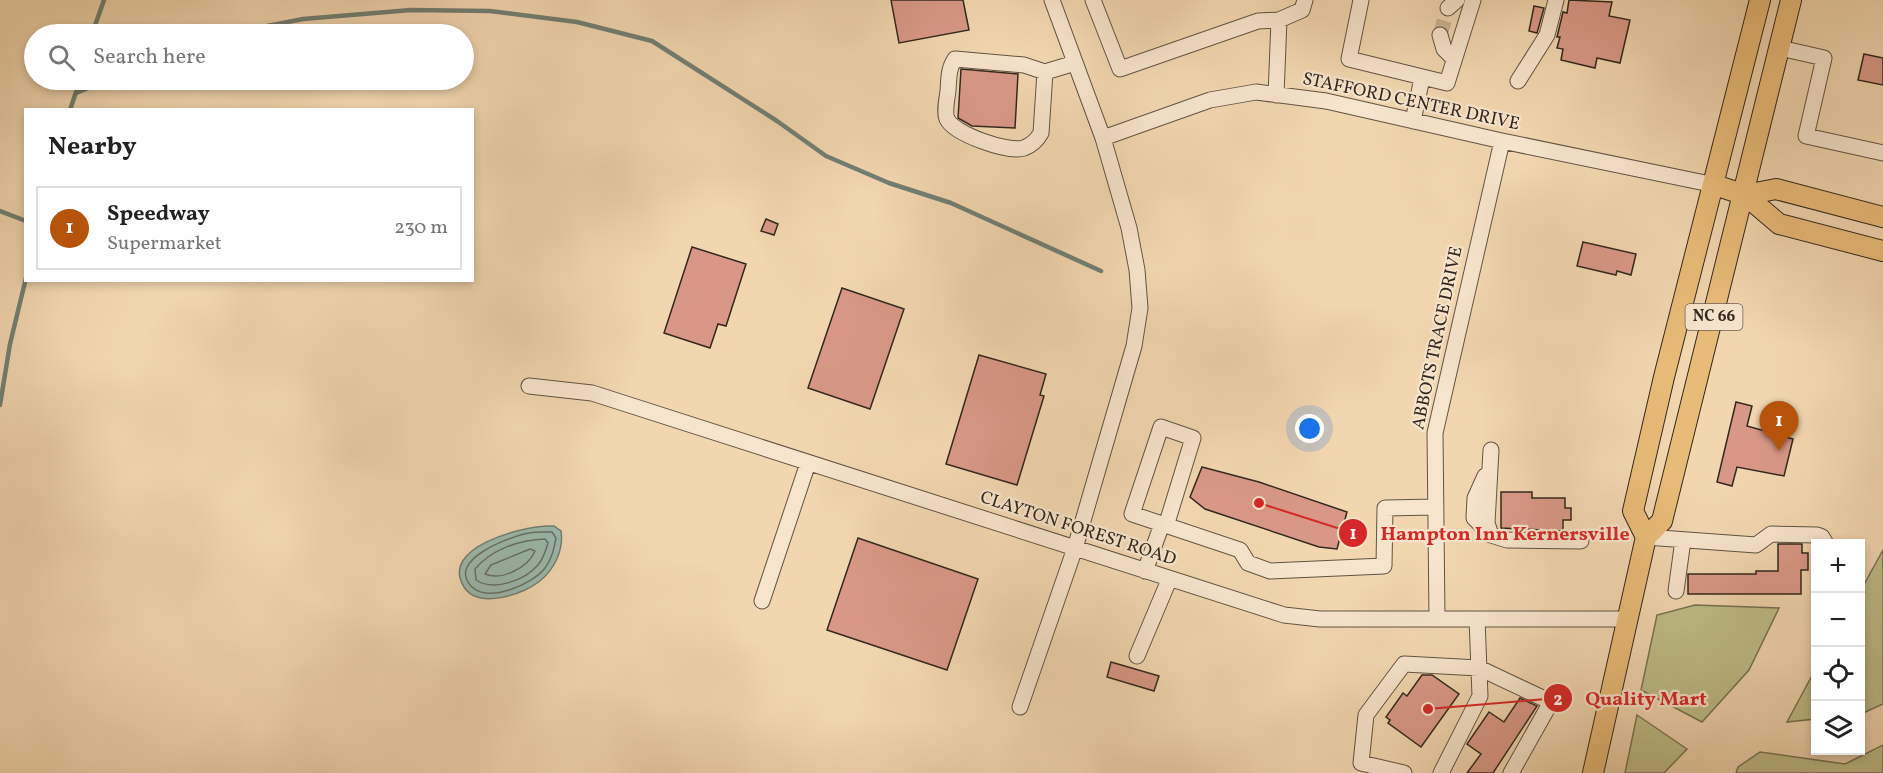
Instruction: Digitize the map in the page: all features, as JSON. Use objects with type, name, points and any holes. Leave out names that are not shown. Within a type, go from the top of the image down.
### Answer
[{"type":"main road","name":"NC 66","points":[[1646,537],[1633,511],[1664,377],[1715,185],[1760,0]]},
{"type":"main road","name":"NC 66","points":[[1593,773],[1646,537],[1662,521],[1745,195],[1791,0]]},
{"type":"main road","points":[[1715,185],[1745,195],[1779,224],[1883,251]]},
{"type":"main road","points":[[1745,195],[1776,189],[1883,217]]},
{"type":"street","points":[[1020,707],[1075,548],[1134,346],[1140,308],[1137,270],[1129,228],[1103,138],[1052,0]]},
{"type":"street","points":[[1093,0],[1120,69],[1258,21],[1279,20],[1302,10],[1305,0]]},
{"type":"street","points":[[1361,0],[1349,59],[1447,83],[1473,0]]},
{"type":"street","points":[[1518,81],[1547,35],[1556,0]]},
{"type":"street","points":[[1276,95],[1279,20]]},
{"type":"street","points":[[1440,35],[1444,49],[1454,59]]},
{"type":"street","points":[[1780,48],[1824,58],[1806,136],[1883,153]]},
{"type":"street","points":[[1045,72],[1041,133],[1036,141],[1024,148],[1014,149],[968,136],[953,128],[946,117],[949,67],[955,59],[1024,65],[1045,72],[1075,63]]},
{"type":"street","points":[[1413,121],[1422,78]]},
{"type":"street","name":"STAFFORD CENTER DRIVE","points":[[1103,138],[1210,100],[1257,92],[1326,101],[1502,141],[1715,185]]},
{"type":"street","name":"ABBOTS TRACE DRIVE","points":[[1437,618],[1435,433],[1502,141]]},
{"type":"street","name":"CLAYTON FOREST ROAD","points":[[529,386],[592,393],[1169,580],[1284,615],[1328,619],[1594,617],[1628,619]]},
{"type":"street","points":[[1145,572],[1164,525],[1193,438],[1161,427],[1132,514],[1164,525],[1240,550],[1248,563],[1270,571],[1384,566],[1385,508],[1436,507]]},
{"type":"street","points":[[1491,450],[1487,523],[1491,535],[1507,540],[1581,541]]},
{"type":"street","points":[[762,601],[808,463]]},
{"type":"street","points":[[1646,537],[1756,545],[1771,534],[1817,535],[1823,539]]},
{"type":"street","points":[[1676,591],[1683,540]]},
{"type":"street","points":[[1137,656],[1169,580]]},
{"type":"street","points":[[1441,773],[1480,696],[1477,619]]},
{"type":"street","points":[[1404,773],[1361,763],[1366,716],[1404,664],[1479,668],[1551,702],[1511,773]]},
{"type":"shaded area","points":[[1883,550],[1883,704],[1865,712],[1865,593],[1865,583]]},
{"type":"shaded area","points":[[1695,605],[1779,608],[1749,670],[1702,722],[1641,690],[1657,615]]},
{"type":"shaded area","points":[[1811,677],[1811,719],[1787,722]]},
{"type":"shaded area","points":[[1637,715],[1687,749],[1664,773],[1625,773]]},
{"type":"shaded area","points":[[1883,745],[1883,773],[1736,773],[1738,767],[1760,752],[1845,764]]},
{"type":"water","points":[[554,526],[561,531],[562,538],[554,565],[541,580],[514,594],[491,599],[471,594],[464,587],[459,573],[463,561],[473,550],[503,535]]},
{"type":"building","points":[[891,0],[963,0],[969,30],[899,43]]},
{"type":"building","points":[[1569,0],[1612,2],[1609,16],[1630,20],[1620,63],[1597,58],[1595,68],[1561,60],[1563,49],[1557,48],[1560,37],[1557,37],[1563,12],[1567,13]]},
{"type":"building","points":[[1534,6],[1544,8],[1537,33],[1529,31]]},
{"type":"building","points":[[1864,54],[1883,58],[1883,85],[1858,80]]},
{"type":"building","points":[[961,69],[1018,74],[1015,128],[972,126],[958,118]]},
{"type":"building","points":[[766,219],[778,224],[774,235],[761,231]]},
{"type":"building","points":[[1583,242],[1636,254],[1631,275],[1617,271],[1616,275],[1577,266]]},
{"type":"building","points":[[692,247],[746,264],[726,326],[718,324],[710,348],[664,333]]},
{"type":"building","points":[[842,288],[904,309],[870,409],[808,388]]},
{"type":"building","points":[[979,355],[1046,374],[1040,395],[1044,396],[1017,485],[946,464]]},
{"type":"building","points":[[1736,402],[1752,406],[1747,426],[1793,439],[1784,476],[1737,467],[1732,486],[1717,482]]},
{"type":"building","points":[[1202,467],[1259,482],[1347,512],[1337,549],[1319,547],[1205,509],[1190,497]]},
{"type":"building","points":[[1501,492],[1532,492],[1532,498],[1565,498],[1565,508],[1571,508],[1571,520],[1563,520],[1563,531],[1501,528]]},
{"type":"building","points":[[858,538],[978,579],[947,670],[827,630]]},
{"type":"building","points":[[1778,544],[1802,544],[1802,553],[1808,553],[1808,570],[1801,570],[1801,594],[1688,594],[1688,574],[1756,574],[1756,571],[1778,571]]},
{"type":"building","points":[[1111,662],[1159,676],[1154,691],[1107,677]]},
{"type":"building","points":[[1422,675],[1432,675],[1459,694],[1421,747],[1388,723],[1390,720],[1386,717],[1403,693],[1407,696]]},
{"type":"building","points":[[1520,698],[1537,706],[1493,773],[1467,773],[1481,754],[1467,744],[1489,712],[1504,722]]},
{"type":"waterway","points":[[96,24],[104,0]]},
{"type":"waterway","points":[[277,24],[303,19],[411,10],[490,11],[577,22],[652,41],[777,121],[826,156],[889,183],[951,203],[1101,271]]},
{"type":"waterway","points":[[71,108],[77,90]]},
{"type":"waterway","points":[[76,93],[83,90]]},
{"type":"waterway","points":[[0,211],[24,220]]},
{"type":"waterway","points":[[0,405],[10,344],[25,282]]},
{"type":"tunnel","points":[[1440,35],[1448,8]]},
{"type":"place","name":"Speedway","points":[[1779,451]]},
{"type":"place","name":"Hampton Inn Kernersville","points":[[1259,503]]},
{"type":"place","name":"Quality Mart","points":[[1428,709]]}]
